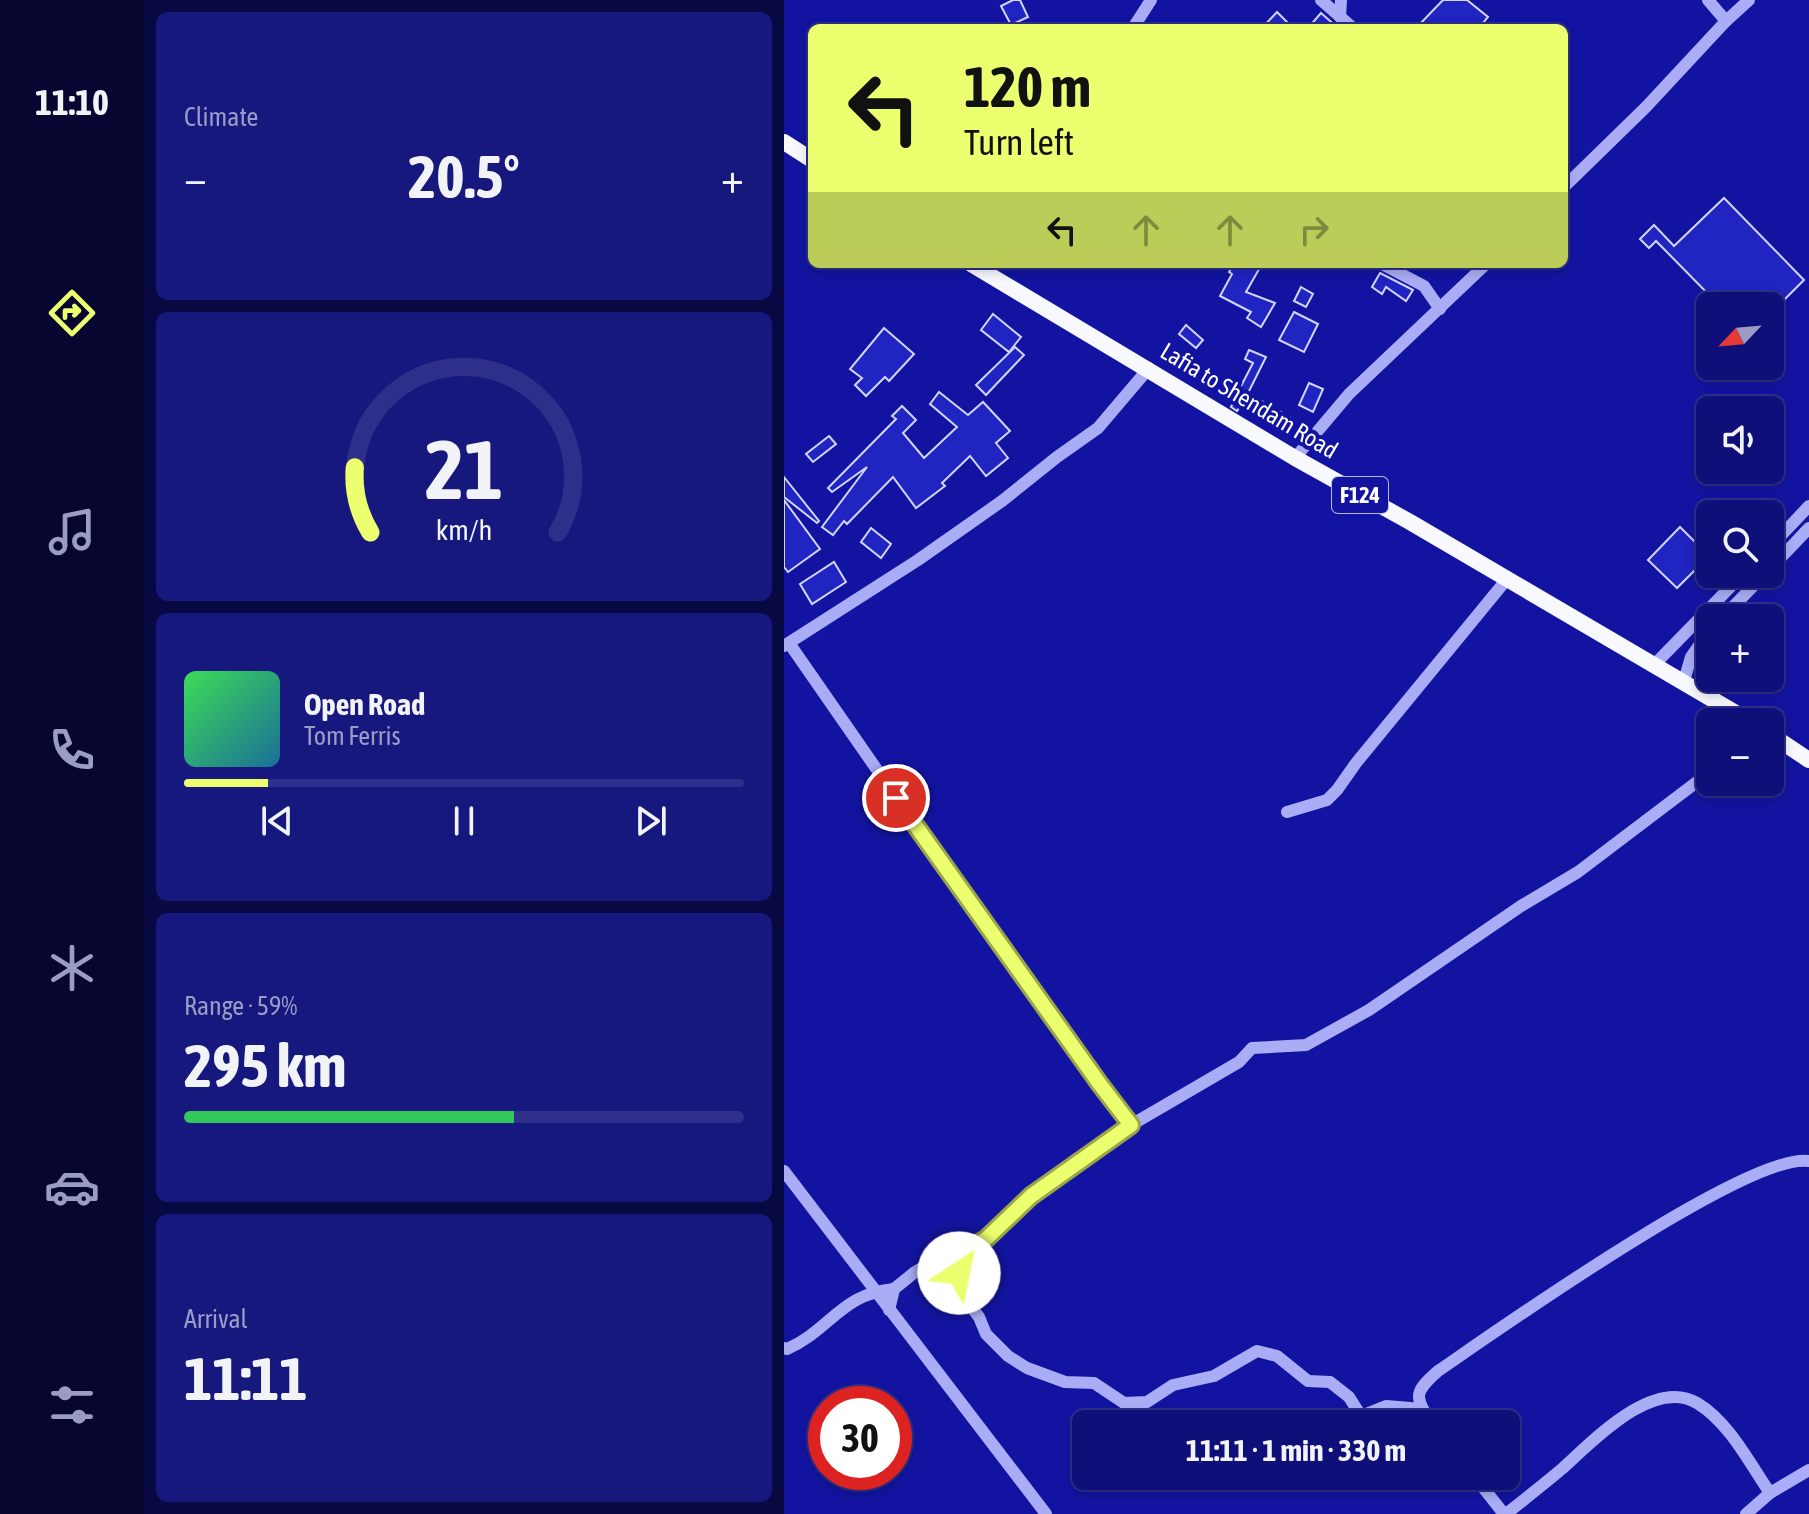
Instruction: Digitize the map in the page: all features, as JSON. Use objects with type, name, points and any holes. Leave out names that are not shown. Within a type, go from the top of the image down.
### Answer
[{"type":"main road","points":[[784,142],[808,157]]},
{"type":"main road","name":"Lafia to Shendam Road","points":[[978,268],[1295,458],[1728,708]]},
{"type":"main road","points":[[1784,743],[1809,760]]},
{"type":"street","points":[[1136,24],[1151,0]]},
{"type":"street","points":[[1340,17],[1341,0]]},
{"type":"street","points":[[1708,0],[1726,21]]},
{"type":"street","points":[[1568,183],[1749,0]]},
{"type":"street","points":[[1323,1],[1348,24]]},
{"type":"street","points":[[1390,268],[1424,286],[1440,309]]},
{"type":"street","points":[[1295,458],[1349,394],[1482,268]]},
{"type":"street","points":[[1131,1125],[786,644],[918,560],[1002,501],[1098,428],[1149,368]]},
{"type":"street","points":[[1784,532],[1809,506]]},
{"type":"street","points":[[1784,554],[1809,528]]},
{"type":"street","points":[[1287,812],[1327,800],[1337,790],[1507,579]]},
{"type":"street","points":[[1654,665],[1729,588]]},
{"type":"street","points":[[1736,604],[1751,588]]},
{"type":"street","points":[[1684,681],[1696,650]]},
{"type":"street","points":[[784,1348],[799,1344],[840,1309],[875,1291],[894,1289],[928,1264],[965,1251],[986,1239],[1031,1196],[1131,1125],[1239,1062],[1252,1048],[1306,1045],[1369,1010],[1508,914],[1578,872],[1696,783]]},
{"type":"street","points":[[965,1251],[958,1290],[996,1346],[1027,1368],[1065,1382],[1094,1383],[1124,1403],[1147,1402],[1173,1385],[1214,1376],[1257,1351],[1277,1356],[1308,1381],[1330,1382],[1349,1397],[1361,1416],[1386,1406],[1422,1409],[1419,1390],[1438,1371],[1583,1275],[1727,1187],[1790,1161],[1809,1161]]},
{"type":"street","points":[[784,1171],[1046,1514]]},
{"type":"street","points":[[889,1310],[894,1289]]},
{"type":"street","points":[[1485,1490],[1505,1514],[1619,1419],[1643,1405],[1674,1397],[1698,1404],[1719,1421],[1770,1493]]},
{"type":"street","points":[[1746,1514],[1770,1493],[1809,1470]]},
{"type":"building","points":[[1020,0],[1028,17],[1010,24],[1001,6]]},
{"type":"building","points":[[1443,0],[1467,0],[1488,17],[1482,24],[1420,24]]},
{"type":"building","points":[[1277,12],[1289,24],[1266,24]]},
{"type":"building","points":[[1321,13],[1333,24],[1311,24]]},
{"type":"building","points":[[1724,198],[1804,280],[1784,300],[1784,292],[1706,292],[1656,241],[1649,248],[1640,239],[1654,225],[1674,246]]},
{"type":"building","points":[[1232,268],[1260,268],[1246,292],[1275,303],[1261,327],[1247,318],[1251,312],[1220,296],[1232,274],[1229,272]]},
{"type":"building","points":[[1380,273],[1413,290],[1406,301],[1386,287],[1382,294],[1372,287]]},
{"type":"building","points":[[1301,287],[1313,294],[1306,307],[1294,301]]},
{"type":"building","points":[[1294,312],[1318,324],[1304,352],[1279,340]]},
{"type":"building","points":[[993,314],[1021,337],[1009,352],[981,330]]},
{"type":"building","points":[[1186,325],[1203,340],[1196,348],[1179,334]]},
{"type":"building","points":[[884,328],[914,354],[889,381],[885,377],[866,396],[855,385],[862,378],[850,369]]},
{"type":"building","points":[[1015,347],[1024,355],[986,395],[976,385]]},
{"type":"building","points":[[1249,350],[1266,357],[1248,393],[1293,419],[1287,429],[1241,405],[1237,411],[1231,407],[1234,401],[1227,396],[1232,386],[1239,390],[1253,363],[1245,359]]},
{"type":"building","points":[[1309,383],[1323,389],[1313,412],[1299,405]]},
{"type":"building","points":[[939,392],[968,415],[983,402],[1010,431],[996,443],[1008,458],[986,476],[970,456],[942,483],[945,486],[916,508],[893,477],[847,524],[844,521],[833,535],[822,527],[867,467],[832,492],[828,488],[896,419],[892,416],[902,406],[916,420],[903,433],[924,458],[957,427],[930,404]]},
{"type":"building","points":[[829,436],[836,444],[813,462],[806,454]]},
{"type":"building","points":[[784,477],[819,521],[817,523],[784,497]]},
{"type":"building","points":[[784,500],[820,549],[788,572],[784,567]]},
{"type":"building","points":[[1680,527],[1696,543],[1696,569],[1677,588],[1648,560]]},
{"type":"building","points":[[871,528],[891,544],[881,558],[861,542]]},
{"type":"building","points":[[834,562],[846,582],[812,604],[800,584]]},
{"type":"route","points":[[896,798],[1131,1125],[1031,1196],[986,1239],[965,1251],[959,1273]]}]
